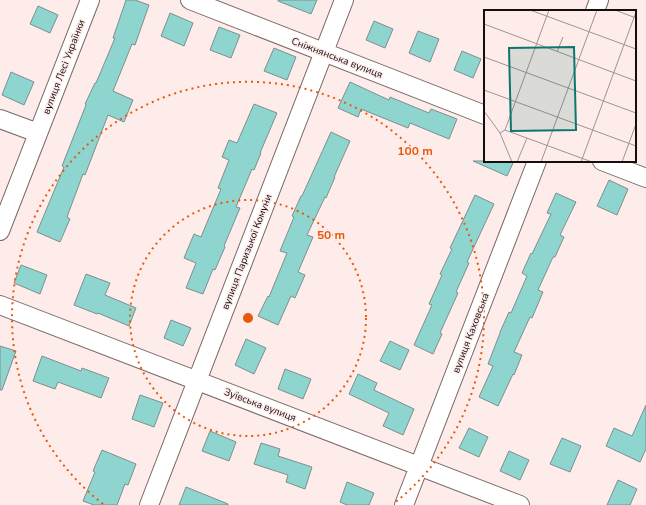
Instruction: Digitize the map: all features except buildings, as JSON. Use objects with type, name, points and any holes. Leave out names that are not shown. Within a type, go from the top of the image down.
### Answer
[{"type":"street","name":"вулиця Лесі Українки","points":[[0,231],[90,0]]},
{"type":"street","name":"Сніжнянська вулиця","points":[[190,0],[484,115]]},
{"type":"street","name":"вулиця Паризької Комуни","points":[[149,505],[344,0]]},
{"type":"street","points":[[595,10],[599,0]]},
{"type":"street","points":[[0,119],[38,133]]},
{"type":"street","name":"вулиця Каховська","points":[[404,505],[537,162]]},
{"type":"street","points":[[605,162],[646,178]]},
{"type":"street","name":"Зуївська вулиця","points":[[0,306],[520,505]]}]
